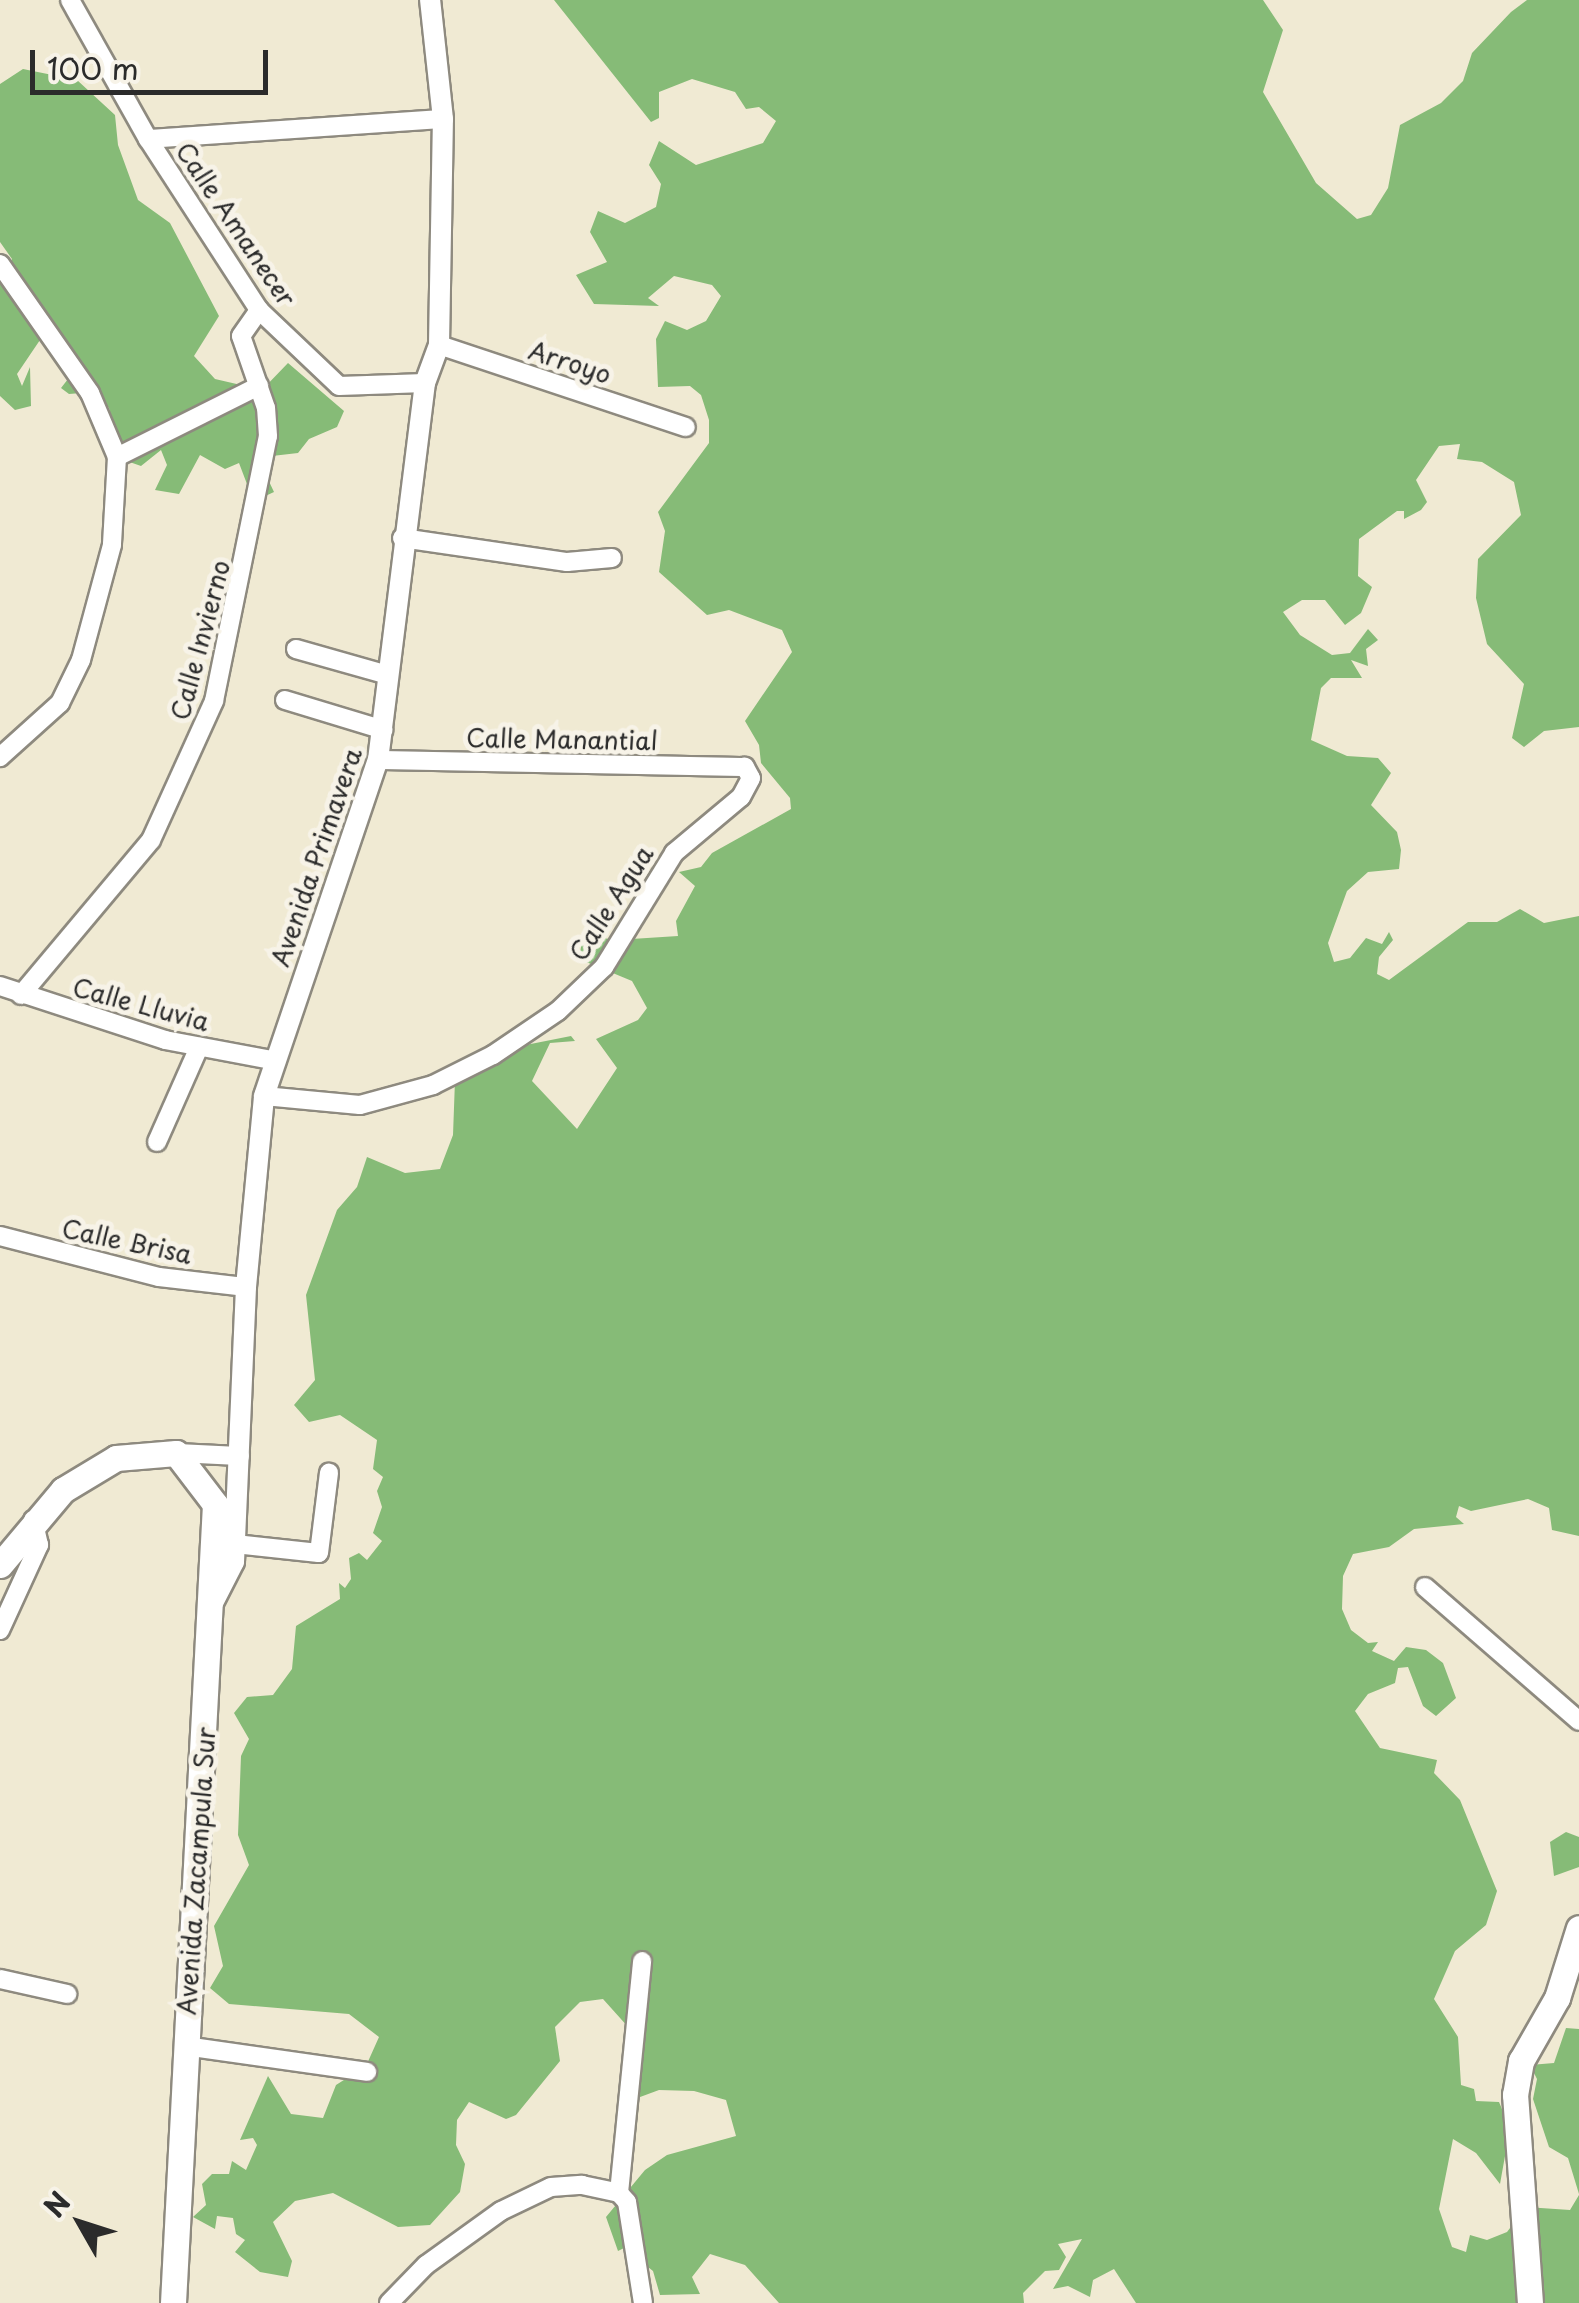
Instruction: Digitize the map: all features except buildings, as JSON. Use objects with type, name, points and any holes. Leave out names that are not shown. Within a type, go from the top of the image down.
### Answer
[{"type":"main road","points":[[0,1565],[17,1534],[84,1472],[105,1462],[176,1453]]},
{"type":"main road","name":"Avenida Zacampula Sur","points":[[173,2303],[213,1603],[215,1504],[176,1453]]},
{"type":"main road","points":[[1530,2303],[1515,2095],[1521,2061],[1557,1998],[1579,1928]]},
{"type":"street","name":"Calle Amanecer","points":[[70,0],[148,139],[259,310],[339,386],[425,383]]},
{"type":"street","name":"Avenida Primavera","points":[[213,1603],[232,1572],[235,1544],[246,1287],[264,1096],[272,1060],[378,760],[402,538],[425,383],[439,345],[443,119],[430,0]]},
{"type":"street","points":[[148,139],[443,119]]},
{"type":"street","points":[[0,264],[81,378],[117,457],[112,545],[77,671],[40,727],[0,757]]},
{"type":"street","name":"Calle Invierno","points":[[20,995],[144,850],[188,769],[214,701],[253,532],[268,436],[259,386],[241,336],[259,310]]},
{"type":"street","name":"Arroyo","points":[[439,345],[686,427]]},
{"type":"street","points":[[117,457],[259,386]]},
{"type":"street","points":[[402,538],[567,562],[612,558]]},
{"type":"street","points":[[296,649],[388,675]]},
{"type":"street","points":[[285,700],[384,730]]},
{"type":"street","name":"Calle Manantial","points":[[378,760],[745,767]]},
{"type":"street","name":"Calle Agua","points":[[264,1096],[360,1105],[433,1085],[494,1055],[558,1011],[604,967],[674,854],[747,790],[751,773],[745,767]]},
{"type":"street","name":"Calle Lluvia","points":[[0,986],[199,1047],[272,1060]]},
{"type":"street","points":[[158,1142],[199,1047]]},
{"type":"street","name":"Calle Brisa","points":[[0,1236],[159,1277],[246,1287]]},
{"type":"street","points":[[176,1453],[240,1456]]},
{"type":"street","points":[[235,1544],[319,1553],[328,1473]]},
{"type":"street","points":[[0,1630],[39,1545],[17,1534]]},
{"type":"street","points":[[1424,1587],[1579,1721]]},
{"type":"street","points":[[642,1961],[619,2193],[632,2216],[643,2303]]},
{"type":"street","points":[[0,1979],[68,1994]]},
{"type":"street","points":[[185,2046],[368,2072]]},
{"type":"street","points":[[389,2303],[462,2236],[518,2202],[551,2188],[619,2193]]},
{"type":"green space","points":[[554,0],[1263,0],[1283,30],[1263,92],[1316,183],[1357,219],[1371,215],[1388,188],[1400,125],[1441,103],[1463,81],[1472,53],[1511,12],[1527,0],[1579,0],[1579,727],[1544,731],[1524,747],[1512,738],[1524,684],[1487,644],[1476,598],[1478,559],[1521,515],[1514,482],[1482,462],[1457,459],[1460,444],[1439,446],[1416,480],[1427,502],[1421,510],[1404,519],[1404,511],[1397,511],[1359,539],[1358,576],[1372,587],[1361,613],[1345,625],[1325,600],[1302,600],[1283,612],[1300,635],[1332,655],[1350,653],[1368,629],[1378,640],[1366,649],[1368,666],[1351,660],[1362,678],[1331,678],[1321,688],[1311,740],[1347,756],[1378,758],[1391,773],[1371,805],[1397,832],[1401,850],[1399,869],[1368,872],[1347,891],[1328,943],[1334,962],[1350,958],[1366,938],[1382,944],[1389,932],[1393,940],[1379,957],[1377,974],[1389,980],[1468,922],[1497,922],[1520,909],[1544,923],[1579,916],[1579,1536],[1552,1530],[1549,1508],[1528,1499],[1471,1511],[1459,1506],[1456,1517],[1464,1524],[1414,1529],[1389,1547],[1353,1554],[1343,1576],[1342,1609],[1351,1630],[1368,1643],[1378,1642],[1372,1651],[1394,1661],[1406,1647],[1426,1650],[1443,1663],[1456,1698],[1436,1716],[1423,1706],[1408,1667],[1398,1668],[1395,1683],[1368,1694],[1355,1711],[1380,1748],[1437,1760],[1434,1773],[1460,1800],[1497,1891],[1486,1925],[1455,1951],[1434,1999],[1458,2037],[1461,2085],[1474,2089],[1476,2101],[1499,2102],[1510,2128],[1500,2184],[1476,2153],[1453,2139],[1439,2209],[1452,2247],[1466,2252],[1470,2235],[1487,2240],[1507,2232],[1526,2207],[1570,2210],[1579,2195],[1579,2303],[1136,2303],[1114,2269],[1093,2280],[1090,2297],[1068,2286],[1053,2289],[1082,2239],[1058,2244],[1066,2257],[1059,2270],[1045,2271],[1023,2293],[1024,2303],[779,2303],[745,2265],[710,2254],[692,2277],[700,2294],[660,2295],[653,2271],[624,2248],[618,2251],[606,2217],[645,2170],[667,2155],[736,2136],[726,2100],[694,2091],[659,2090],[632,2100],[623,2092],[642,2060],[638,2038],[603,1999],[580,2002],[555,2027],[560,2061],[516,2115],[506,2119],[469,2102],[457,2120],[456,2145],[465,2164],[460,2192],[430,2225],[398,2227],[333,2193],[295,2201],[273,2222],[292,2261],[288,2277],[260,2272],[235,2252],[245,2240],[236,2234],[233,2218],[217,2216],[215,2229],[193,2217],[206,2205],[202,2184],[212,2174],[229,2174],[232,2161],[246,2170],[257,2145],[253,2138],[240,2140],[268,2076],[291,2114],[323,2118],[336,2085],[366,2066],[379,2037],[349,2014],[229,2004],[210,1988],[223,1966],[214,1926],[249,1865],[238,1835],[241,1756],[249,1739],[234,1713],[247,1697],[273,1695],[292,1669],[296,1626],[340,1599],[339,1583],[345,1588],[351,1579],[349,1558],[359,1553],[367,1560],[382,1541],[373,1533],[382,1507],[377,1491],[383,1477],[373,1469],[377,1440],[340,1415],[309,1422],[294,1405],[315,1380],[306,1295],[337,1210],[357,1187],[367,1157],[405,1173],[440,1169],[453,1135],[455,1080],[496,1051],[571,1036],[575,1041],[550,1043],[532,1081],[577,1129],[617,1068],[596,1039],[638,1020],[647,1008],[632,981],[579,959],[583,935],[616,940],[678,936],[676,921],[695,886],[679,872],[701,867],[712,853],[791,809],[790,798],[761,763],[759,745],[745,721],[792,652],[782,630],[729,610],[707,615],[659,572],[665,531],[658,512],[709,443],[709,420],[701,395],[690,386],[658,387],[656,339],[665,321],[687,330],[706,321],[721,296],[712,285],[674,276],[648,298],[659,306],[594,304],[576,275],[607,262],[590,232],[598,211],[625,223],[656,207],[661,184],[649,165],[659,141],[696,165],[763,143],[776,121],[759,107],[746,109],[735,92],[692,79],[659,92],[659,118],[651,122]]},
{"type":"green space","points":[[23,69],[77,80],[115,115],[118,145],[138,200],[170,223],[219,316],[194,356],[215,379],[262,390],[288,363],[344,411],[337,427],[309,439],[298,453],[272,456],[265,473],[274,492],[261,498],[250,492],[239,463],[225,469],[200,455],[179,494],[155,490],[167,465],[161,450],[141,466],[121,459],[109,408],[94,392],[69,394],[61,388],[79,365],[52,335],[40,340],[17,374],[22,386],[30,367],[31,406],[15,410],[0,396],[0,285],[12,259],[0,242],[0,84]]},
{"type":"green space","points":[[1566,1832],[1579,1837],[1579,1867],[1554,1876],[1550,1842]]},
{"type":"green space","points":[[1566,2028],[1579,2029],[1579,2194],[1568,2158],[1549,2147],[1533,2099],[1537,2079],[1530,2065],[1554,2063]]}]
